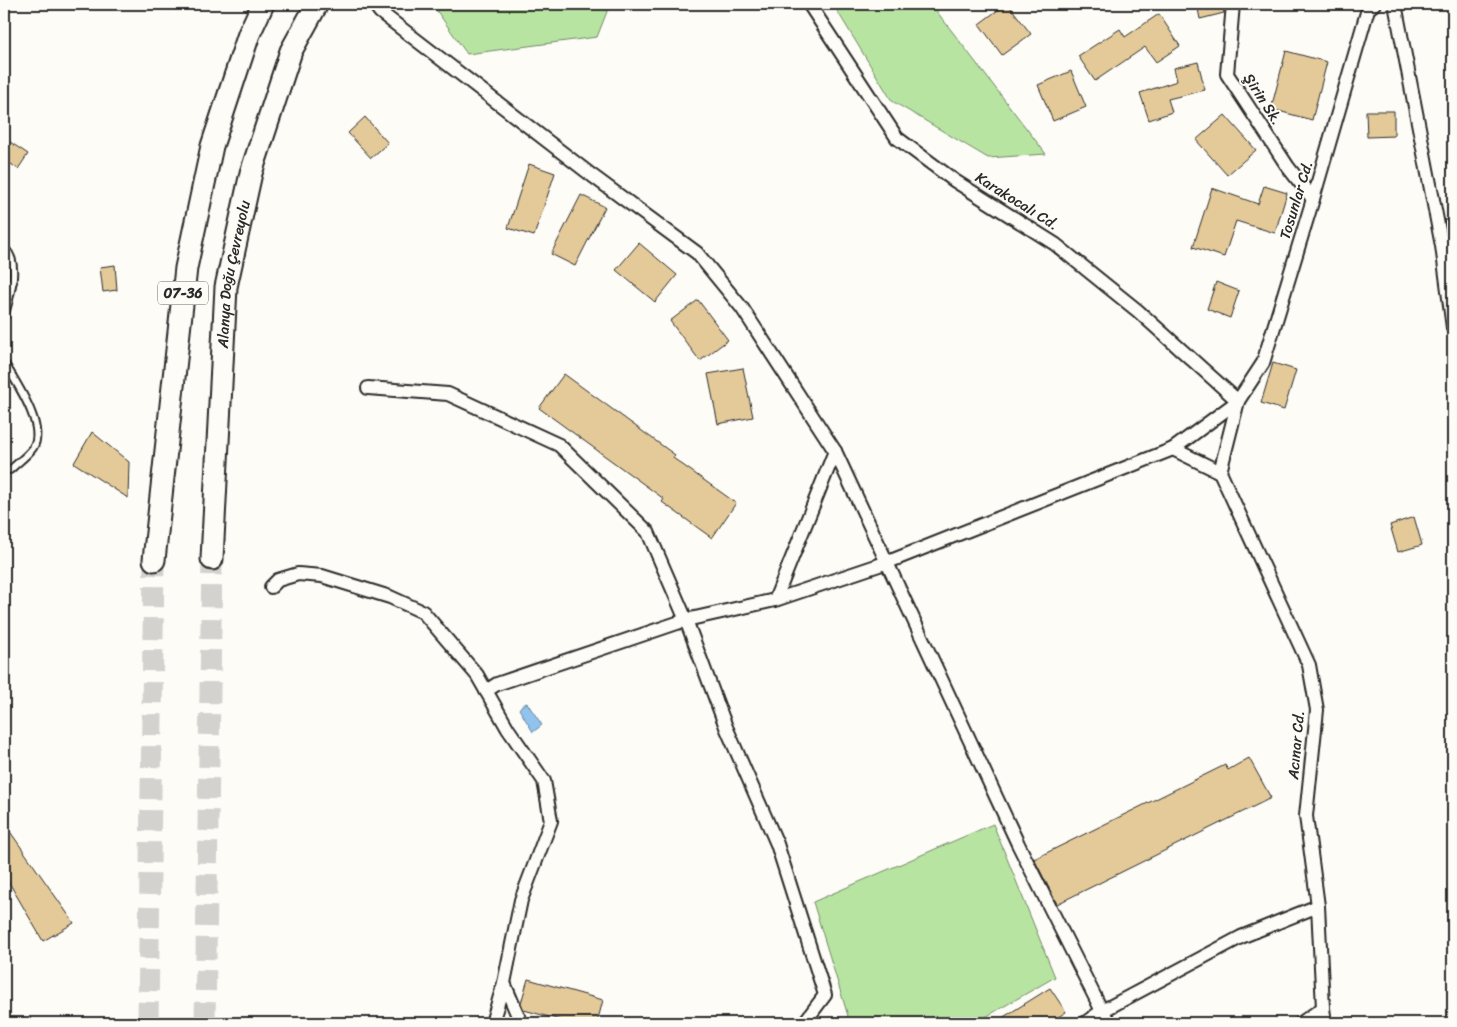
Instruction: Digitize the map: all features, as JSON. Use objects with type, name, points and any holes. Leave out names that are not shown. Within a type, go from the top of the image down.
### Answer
[{"type":"highway","points":[[249,34],[253,8],[250,4]]},
{"type":"highway","name":"07-36","points":[[154,560],[186,268],[212,146],[249,34],[264,4]]},
{"type":"highway","name":"Alanya Doğu Çevreyolu","points":[[212,559],[226,287],[251,173],[272,107],[291,51],[317,4]]},
{"type":"street","points":[[374,4],[380,12],[551,144],[697,253],[742,308],[835,451],[1018,844],[1102,1011],[1110,1023]]},
{"type":"street","name":"Karakocalı Cd.","points":[[809,4],[897,138],[955,181],[1055,244],[1138,311],[1238,400]]},
{"type":"street","name":"Şirin Sk.","points":[[1233,4],[1227,74],[1288,167],[1314,199]]},
{"type":"street","name":"Tosunlar Cd.","points":[[1238,400],[1263,363],[1314,199],[1368,9],[1374,4]]},
{"type":"street","points":[[1395,4],[1442,246],[1453,328]]},
{"type":"street","points":[[368,388],[448,394],[559,445],[648,532],[686,620],[726,727],[777,844],[825,995],[804,1023]]},
{"type":"street","points":[[486,690],[497,684],[686,620],[775,600],[888,562],[1173,449],[1238,400]]},
{"type":"street","points":[[1173,449],[1220,472],[1238,400]]},
{"type":"street","points":[[775,600],[835,451]]},
{"type":"street","name":"Acınar Cd.","points":[[1220,472],[1309,665],[1317,710],[1306,816],[1318,906],[1322,1008],[1326,1023]]},
{"type":"street","points":[[271,587],[278,580],[298,574],[322,576],[390,597],[423,612],[477,676],[508,729],[544,781],[551,821],[521,900],[504,983],[492,1023]]},
{"type":"street","points":[[1085,1023],[1102,1011],[1241,936],[1318,906]]},
{"type":"street","points":[[504,983],[521,1023]]},
{"type":"street","points":[[1301,1023],[1322,1008]]},
{"type":"lane","points":[[4,248],[11,257],[13,282],[4,318]]},
{"type":"lane","points":[[4,288],[13,282]]},
{"type":"lane","points":[[4,362],[27,401],[37,432],[34,448],[10,470]]},
{"type":"green space","points":[[432,4],[610,4],[597,37],[467,54]]},
{"type":"green space","points":[[833,4],[931,4],[1046,154],[988,158],[892,101]]},
{"type":"green space","points":[[993,824],[1055,977],[975,1023],[842,1023],[848,1016],[813,902]]},
{"type":"water","points":[[527,703],[542,725],[533,732],[519,709]]},
{"type":"building","points":[[1008,4],[1031,34],[1002,55],[979,24]]},
{"type":"building","points":[[1197,4],[1222,4],[1224,13],[1200,19]]},
{"type":"building","points":[[1159,14],[1180,46],[1156,62],[1145,47],[1095,81],[1078,56],[1120,29],[1125,37]]},
{"type":"building","points":[[1286,51],[1327,62],[1312,120],[1271,109]]},
{"type":"building","points":[[1198,62],[1205,90],[1168,99],[1172,112],[1149,120],[1140,93],[1177,81],[1174,68]]},
{"type":"building","points":[[1071,71],[1086,107],[1053,121],[1038,85]]},
{"type":"building","points":[[1366,111],[1394,111],[1394,136],[1367,137]]},
{"type":"building","points":[[1225,115],[1256,150],[1227,175],[1196,140]]},
{"type":"building","points":[[365,117],[388,143],[371,158],[348,133]]},
{"type":"building","points":[[4,138],[28,154],[18,169],[4,159]]},
{"type":"building","points":[[529,164],[555,173],[534,236],[508,228]]},
{"type":"building","points":[[1264,186],[1287,193],[1275,233],[1236,221],[1224,257],[1193,247],[1212,188],[1258,204]]},
{"type":"building","points":[[581,195],[605,207],[575,266],[551,254]]},
{"type":"building","points":[[639,243],[677,275],[655,302],[616,270]]},
{"type":"building","points":[[115,265],[117,290],[103,292],[100,267]]},
{"type":"building","points":[[1216,282],[1239,291],[1230,318],[1207,309]]},
{"type":"building","points":[[698,300],[728,340],[700,361],[670,321]]},
{"type":"building","points":[[1273,363],[1296,370],[1284,410],[1261,403]]},
{"type":"building","points":[[743,368],[753,417],[718,424],[708,374]]},
{"type":"building","points":[[564,374],[675,455],[673,458],[736,503],[712,538],[662,502],[664,499],[539,408]]},
{"type":"building","points":[[92,432],[129,462],[128,498],[74,463]]},
{"type":"building","points":[[1414,517],[1422,545],[1398,552],[1390,525]]},
{"type":"building","points":[[1249,758],[1271,798],[1057,904],[1034,859],[1225,765],[1228,770]]},
{"type":"building","points":[[4,823],[74,923],[43,941],[4,874]]},
{"type":"building","points":[[528,979],[603,1000],[597,1023],[571,1023],[524,1010],[521,1003]]},
{"type":"building","points":[[1050,988],[1066,1012],[1049,1023],[994,1023]]},
{"type":"tunnel","points":[[205,1023],[212,559]]},
{"type":"tunnel","points":[[148,1023],[154,560]]}]
